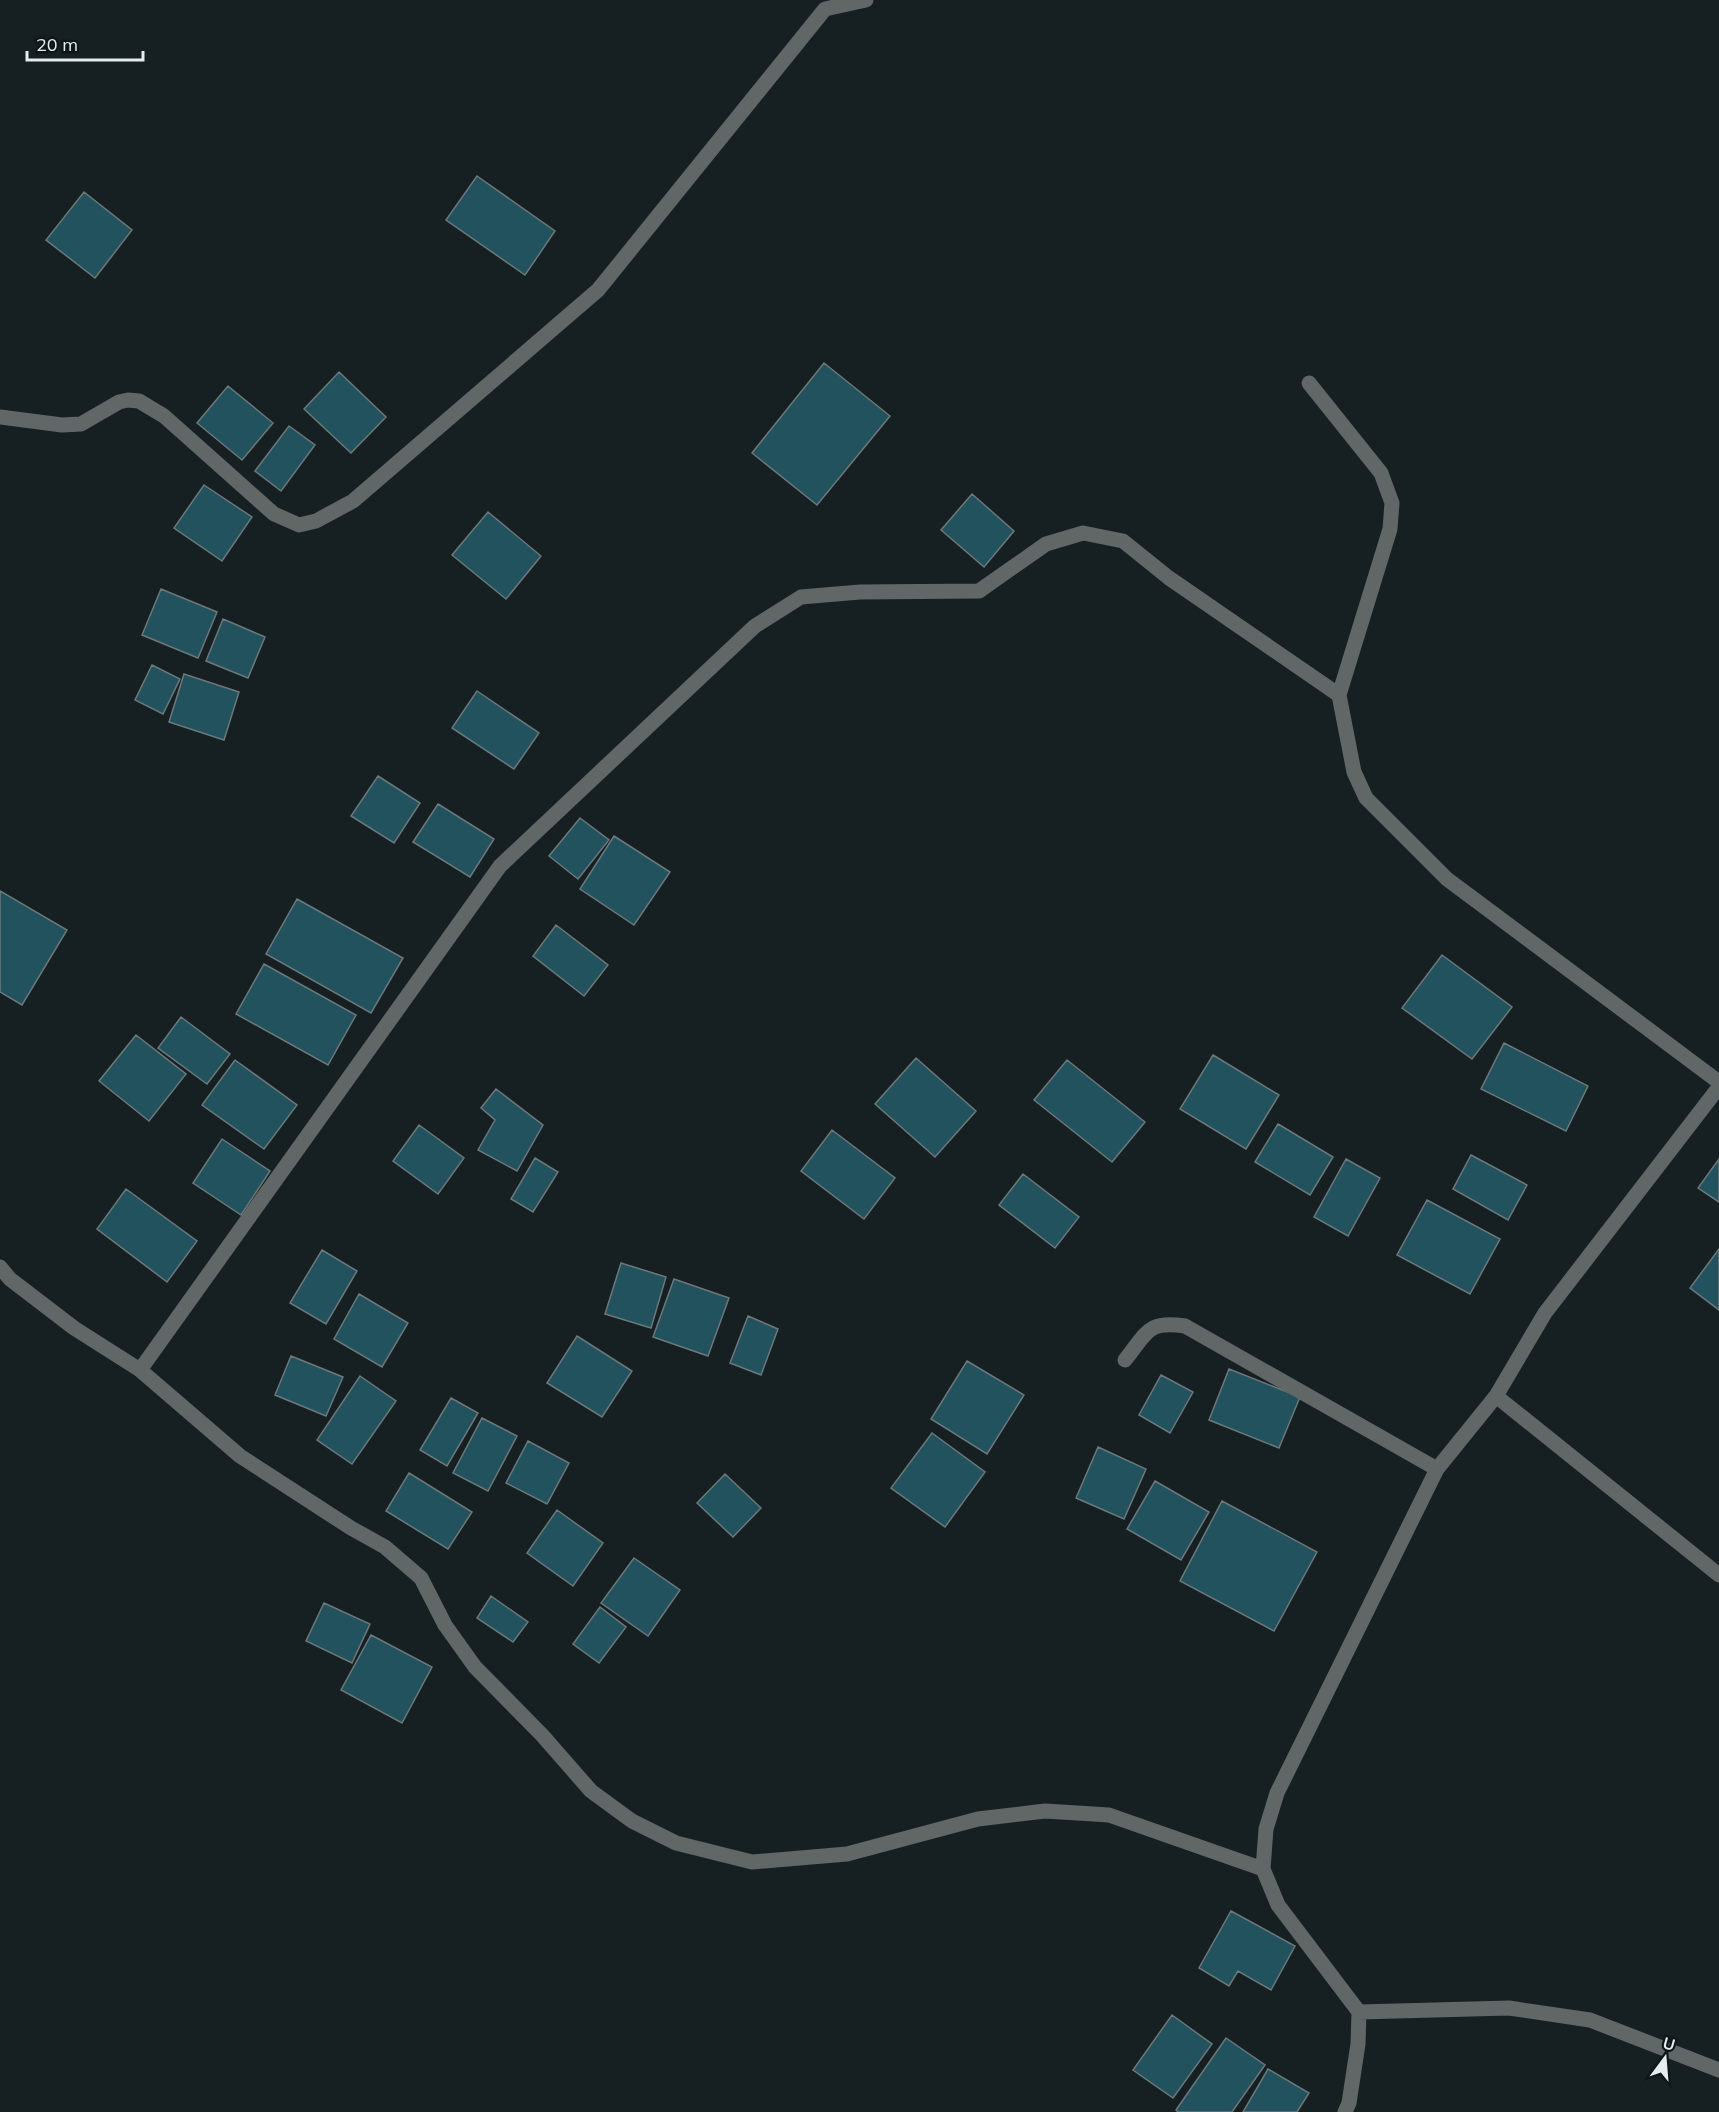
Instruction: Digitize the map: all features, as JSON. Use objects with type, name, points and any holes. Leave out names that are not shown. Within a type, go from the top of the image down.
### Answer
[{"type":"street","points":[[0,417],[62,425],[81,424],[119,402],[139,401],[164,416],[274,514],[299,525],[316,522],[353,501],[598,290],[820,5],[866,0]]},
{"type":"street","points":[[1309,382],[1381,473],[1392,503],[1390,530],[1339,694],[1354,772],[1366,798],[1447,879],[1719,1082]]},
{"type":"street","points":[[140,1370],[500,866],[755,626],[801,597],[860,592],[979,591],[1046,544],[1083,533],[1123,541],[1169,578],[1339,694]]},
{"type":"street","points":[[1345,2112],[1349,2103],[1358,2044],[1359,2012],[1278,1905],[1263,1869],[1266,1829],[1277,1793],[1437,1469],[1496,1396],[1545,1313],[1719,1087]]},
{"type":"street","points":[[0,1267],[10,1279],[74,1328],[140,1370],[240,1456],[351,1528],[385,1547],[421,1578],[445,1625],[475,1667],[534,1726],[591,1791],[632,1821],[676,1843],[752,1862],[848,1854],[978,1819],[1044,1811],[1109,1815],[1263,1869]]},
{"type":"street","points":[[1125,1360],[1151,1328],[1160,1324],[1185,1326],[1437,1469]]},
{"type":"street","points":[[1496,1396],[1719,1575]]},
{"type":"street","points":[[1359,2012],[1509,2008],[1590,2020],[1719,2070]]},
{"type":"building","points":[[477,176],[555,231],[525,275],[446,220]]},
{"type":"building","points":[[84,192],[132,230],[95,278],[46,240]]},
{"type":"building","points":[[824,363],[890,416],[817,505],[752,453]]},
{"type":"building","points":[[339,372],[386,417],[351,453],[304,409]]},
{"type":"building","points":[[228,386],[273,423],[242,460],[197,423]]},
{"type":"building","points":[[289,426],[315,445],[281,491],[255,471]]},
{"type":"building","points":[[204,485],[252,517],[222,561],[174,528]]},
{"type":"building","points":[[972,494],[1014,531],[984,567],[941,530]]},
{"type":"building","points":[[488,512],[541,556],[506,599],[452,555]]},
{"type":"building","points":[[161,589],[217,612],[198,658],[142,635]]},
{"type":"building","points":[[223,619],[265,637],[248,678],[206,661]]},
{"type":"building","points":[[152,665],[180,679],[163,714],[135,700]]},
{"type":"building","points":[[184,674],[239,692],[224,740],[169,722]]},
{"type":"building","points":[[477,691],[539,733],[514,769],[452,728]]},
{"type":"building","points":[[378,776],[420,803],[394,843],[351,816]]},
{"type":"building","points":[[438,804],[494,839],[470,877],[413,842]]},
{"type":"building","points":[[580,818],[609,840],[578,879],[549,856]]},
{"type":"building","points":[[614,836],[670,872],[634,925],[580,889]]},
{"type":"building","points":[[0,891],[67,930],[22,1005],[0,992]]},
{"type":"building","points":[[297,899],[403,958],[371,1013],[266,954]]},
{"type":"building","points":[[556,925],[608,965],[584,996],[533,956]]},
{"type":"building","points":[[1442,955],[1512,1007],[1472,1059],[1402,1008]]},
{"type":"building","points":[[264,964],[356,1015],[328,1065],[236,1014]]},
{"type":"building","points":[[181,1017],[230,1054],[207,1084],[158,1048]]},
{"type":"building","points":[[136,1035],[186,1074],[149,1121],[99,1081]]},
{"type":"building","points":[[1504,1043],[1588,1086],[1566,1131],[1481,1089]]},
{"type":"building","points":[[1213,1055],[1279,1095],[1246,1149],[1180,1109]]},
{"type":"building","points":[[916,1058],[976,1111],[935,1157],[875,1104]]},
{"type":"building","points":[[235,1060],[297,1105],[264,1149],[202,1105]]},
{"type":"building","points":[[1067,1060],[1145,1122],[1112,1162],[1034,1100]]},
{"type":"building","points":[[496,1089],[543,1125],[517,1171],[478,1150],[495,1120],[481,1108]]},
{"type":"building","points":[[1278,1124],[1333,1157],[1310,1195],[1255,1162]]},
{"type":"building","points":[[419,1125],[464,1158],[438,1194],[393,1161]]},
{"type":"building","points":[[832,1130],[895,1178],[864,1219],[801,1171]]},
{"type":"building","points":[[222,1139],[270,1171],[241,1215],[193,1183]]},
{"type":"building","points":[[1471,1155],[1527,1185],[1508,1220],[1453,1189]]},
{"type":"building","points":[[535,1158],[558,1172],[533,1212],[511,1199]]},
{"type":"building","points":[[1346,1159],[1380,1178],[1348,1236],[1314,1217]]},
{"type":"building","points":[[1719,1159],[1719,1202],[1698,1188]]},
{"type":"building","points":[[1023,1174],[1079,1217],[1055,1248],[999,1205]]},
{"type":"building","points":[[126,1189],[197,1241],[167,1282],[97,1229]]},
{"type":"building","points":[[1427,1200],[1500,1239],[1470,1294],[1397,1255]]},
{"type":"building","points":[[1719,1249],[1719,1310],[1690,1288]]},
{"type":"building","points":[[322,1250],[357,1271],[326,1324],[290,1303]]},
{"type":"building","points":[[621,1263],[666,1277],[651,1328],[605,1314]]},
{"type":"building","points":[[674,1279],[729,1298],[708,1356],[653,1337]]},
{"type":"building","points":[[359,1294],[408,1323],[382,1367],[334,1339]]},
{"type":"building","points":[[748,1316],[778,1329],[761,1375],[730,1363]]},
{"type":"building","points":[[577,1336],[632,1371],[602,1417],[547,1383]]},
{"type":"building","points":[[291,1356],[343,1377],[326,1416],[275,1395]]},
{"type":"building","points":[[967,1361],[1024,1395],[987,1454],[931,1419]]},
{"type":"building","points":[[1229,1369],[1300,1397],[1279,1448],[1209,1420]]},
{"type":"building","points":[[1161,1375],[1193,1392],[1170,1433],[1139,1415]]},
{"type":"building","points":[[360,1376],[396,1401],[352,1464],[317,1440]]},
{"type":"building","points":[[451,1398],[478,1413],[447,1466],[420,1450]]},
{"type":"building","points":[[482,1418],[517,1436],[488,1491],[453,1473]]},
{"type":"building","points":[[932,1433],[985,1472],[945,1527],[891,1488]]},
{"type":"building","points":[[528,1441],[569,1463],[547,1504],[506,1483]]},
{"type":"building","points":[[1098,1447],[1146,1469],[1124,1519],[1076,1498]]},
{"type":"building","points":[[409,1473],[472,1512],[448,1549],[386,1511]]},
{"type":"building","points":[[725,1474],[761,1508],[733,1537],[697,1503]]},
{"type":"building","points":[[1155,1481],[1209,1512],[1181,1560],[1127,1529]]},
{"type":"building","points":[[1222,1501],[1317,1552],[1274,1631],[1180,1581]]},
{"type":"building","points":[[557,1510],[603,1543],[573,1586],[527,1553]]},
{"type":"building","points":[[634,1558],[680,1590],[648,1636],[601,1603]]},
{"type":"building","points":[[491,1596],[528,1622],[513,1642],[477,1618]]},
{"type":"building","points":[[324,1603],[370,1624],[352,1663],[306,1641]]},
{"type":"building","points":[[600,1607],[626,1627],[599,1663],[573,1644]]},
{"type":"building","points":[[371,1635],[432,1667],[402,1723],[341,1690]]},
{"type":"building","points":[[1231,1911],[1295,1946],[1271,1990],[1238,1971],[1229,1986],[1199,1968]]},
{"type":"building","points":[[1172,2015],[1212,2044],[1173,2098],[1133,2070]]},
{"type":"building","points":[[1226,2038],[1265,2065],[1232,2112],[1178,2112],[1176,2110]]},
{"type":"building","points":[[1268,2069],[1309,2093],[1297,2112],[1243,2112]]}]
